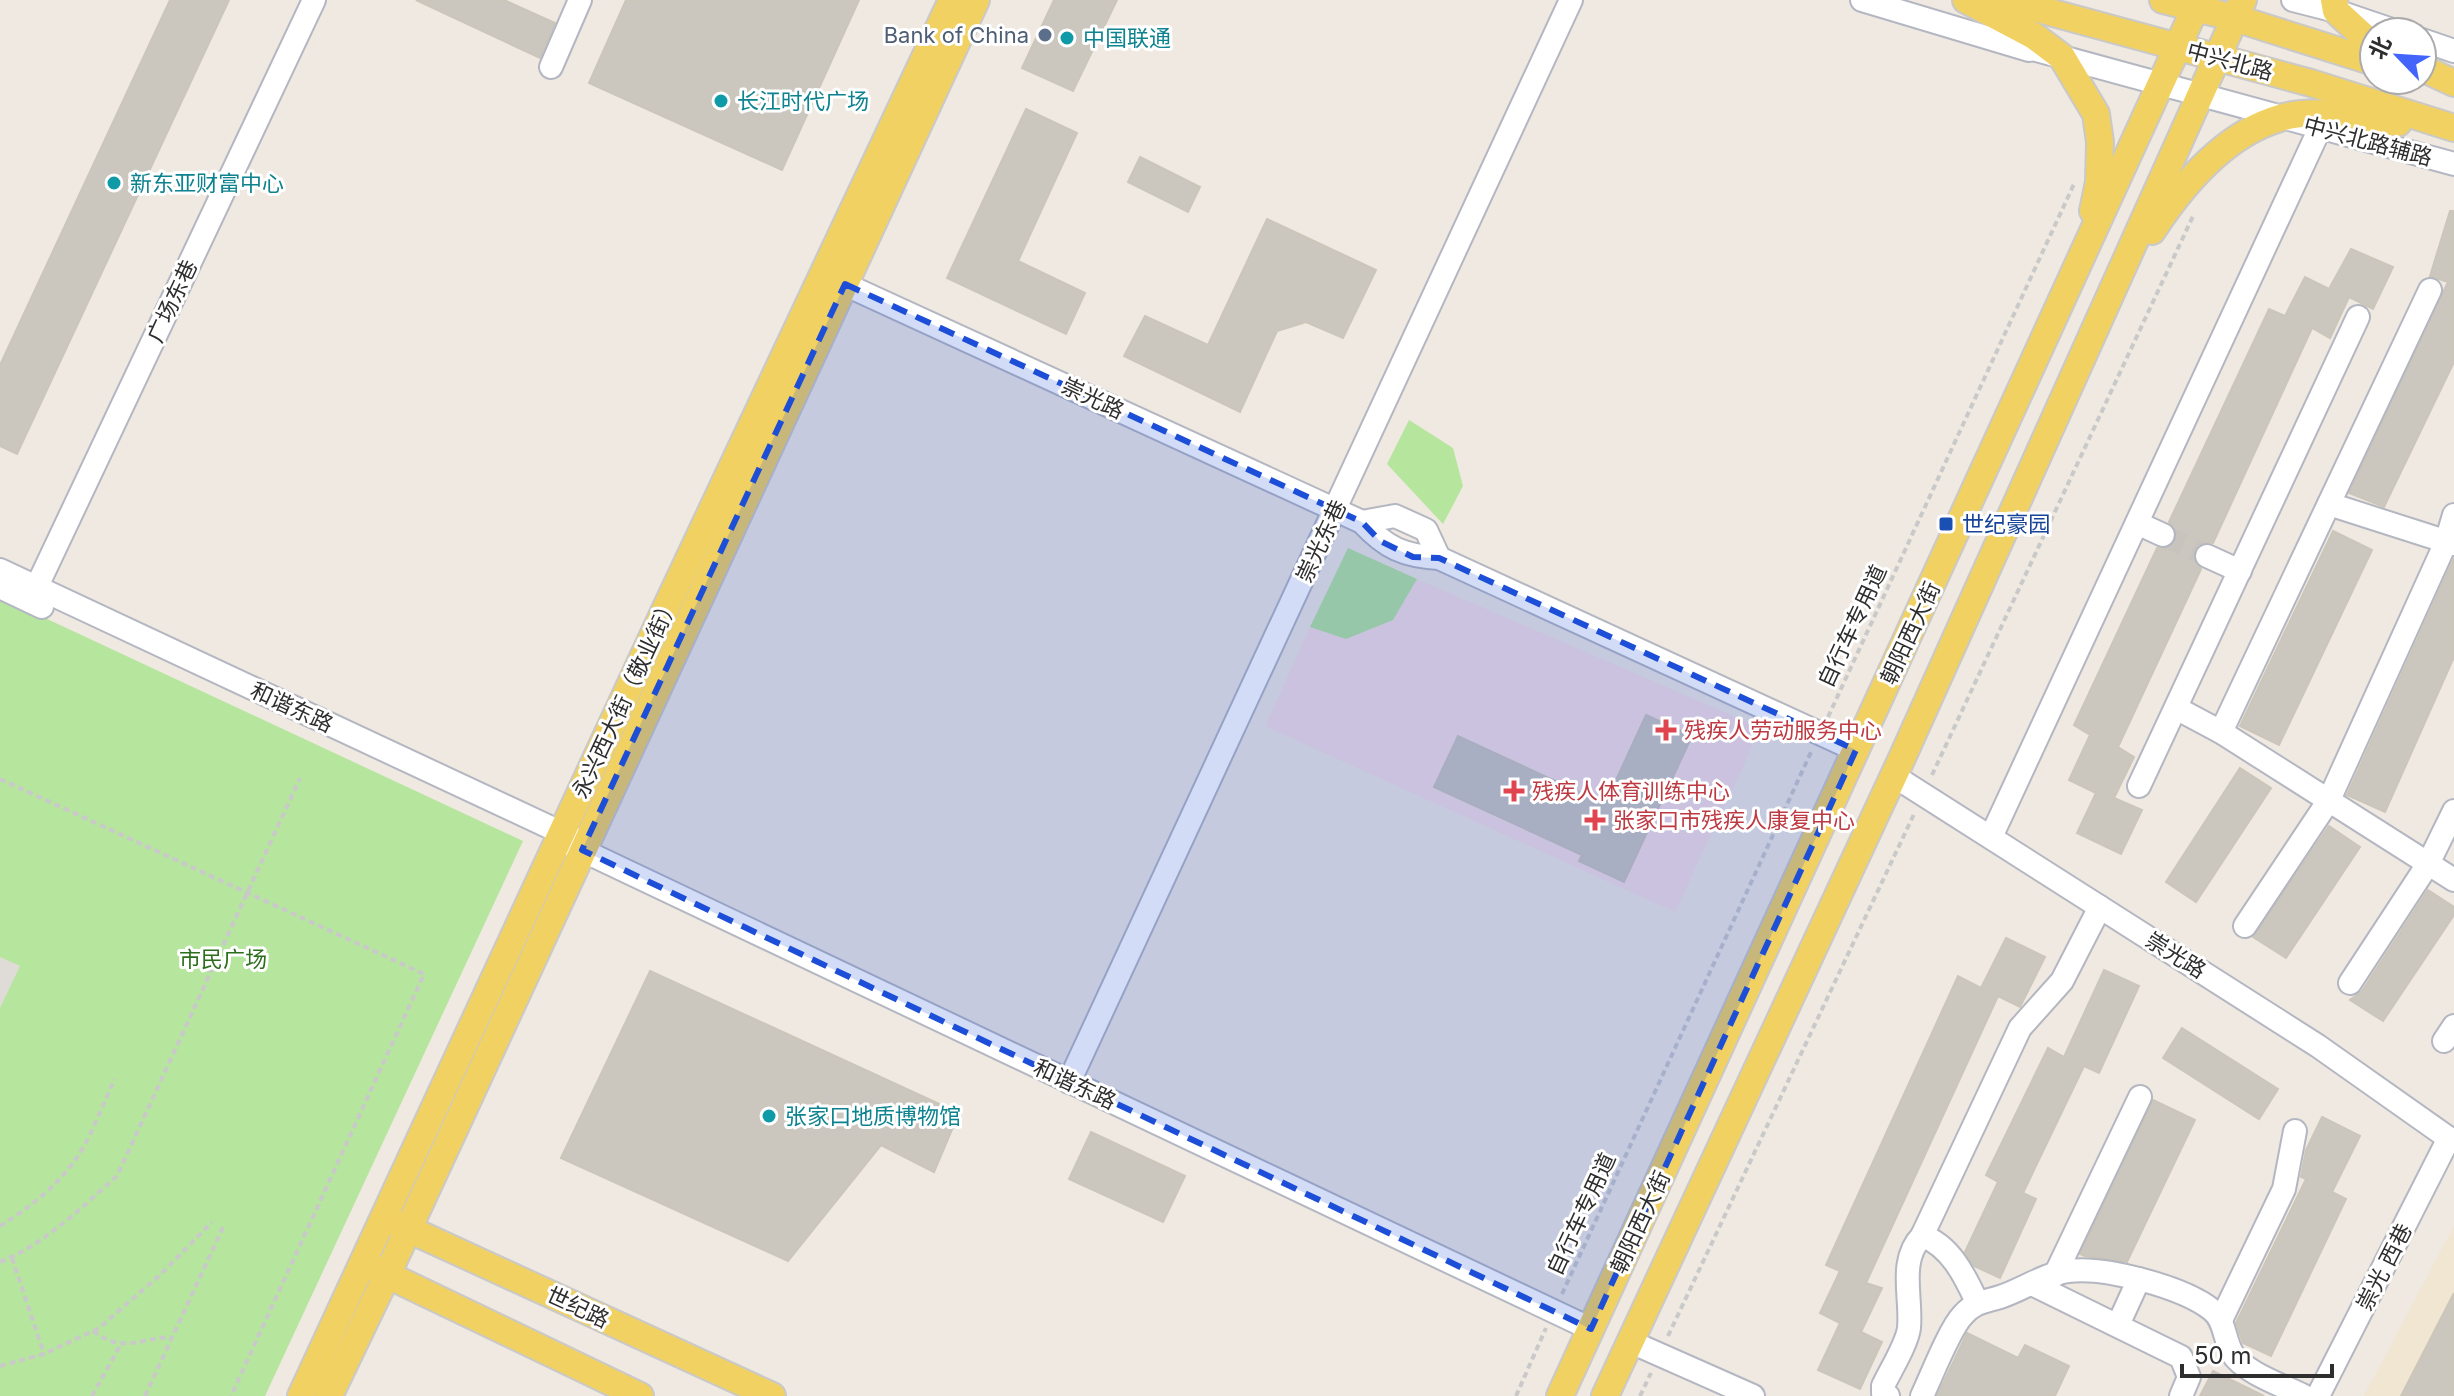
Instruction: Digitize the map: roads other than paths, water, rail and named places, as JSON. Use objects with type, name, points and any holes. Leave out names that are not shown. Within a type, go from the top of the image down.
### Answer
[{"type":"main road","name":"永兴西大街（敬业街）","points":[[329,1396],[396,1224],[834,279],[952,0]]},
{"type":"main road","name":"永兴西大街（敬业街）","points":[[834,279],[976,0]]},
{"type":"main road","points":[[1966,0],[2034,36],[2062,57],[2096,114],[2100,142],[2099,182],[2079,265]]},
{"type":"main road","name":"中兴北路","points":[[2005,0],[2218,57],[2454,129]]},
{"type":"main road","name":"中兴北路","points":[[2163,0],[2239,9],[2358,56]]},
{"type":"main road","name":"朝阳西大街","points":[[1560,1396],[2197,4]]},
{"type":"main road","points":[[2335,5],[2358,29]]},
{"type":"main road","name":"朝阳西大街","points":[[1605,1396],[1894,776],[2239,9]]},
{"type":"main road","points":[[2114,287],[2194,175],[2225,148],[2256,129],[2281,118],[2310,115],[2454,129]]},
{"type":"main road","name":"世纪路","points":[[396,1224],[772,1396]]},
{"type":"main road","name":"永兴西大街（敬业街）","points":[[301,1396],[376,1270]]},
{"type":"main road","points":[[376,1270],[640,1396]]},
{"type":"street","name":"广场东巷","points":[[34,594],[314,0]]},
{"type":"street","points":[[551,67],[580,0]]},
{"type":"street","name":"崇光东巷","points":[[1069,1082],[1571,0]]},
{"type":"street","points":[[1862,0],[2018,45],[2040,55],[2080,87]]},
{"type":"street","points":[[2293,0],[2335,5],[2361,16]]},
{"type":"street","name":"中兴北路辅路","points":[[2018,45],[2454,164]]},
{"type":"street","points":[[1991,837],[2320,128]]},
{"type":"street","name":"崇光路","points":[[834,279],[1362,522],[1380,541],[1413,557],[1439,558],[1856,750]]},
{"type":"street","points":[[2221,732],[2430,290]]},
{"type":"street","points":[[2139,786],[2358,317]]},
{"type":"street","points":[[2329,504],[2450,543]]},
{"type":"street","points":[[2245,926],[2329,800],[2450,543],[2454,515]]},
{"type":"street","points":[[2137,523],[2163,535]]},
{"type":"street","points":[[2207,556],[2240,571]]},
{"type":"street","name":"和谐东路","points":[[0,570],[34,594],[1591,1329]]},
{"type":"street","name":"和谐东路","points":[[0,587],[34,594]]},
{"type":"street","points":[[2176,708],[2221,732],[2454,880]]},
{"type":"street","name":"崇光路","points":[[1894,776],[2318,1046],[2452,1140]]},
{"type":"street","points":[[2350,983],[2428,864],[2454,811]]},
{"type":"street","points":[[1888,1396],[1883,1393],[1883,1386],[1909,1330],[1908,1266],[1913,1246],[1922,1236],[2020,1028],[2062,981],[2100,907]]},
{"type":"street","points":[[2055,1275],[2140,1097]]},
{"type":"street","points":[[2221,1320],[2284,1189],[2295,1131]]},
{"type":"street","name":"崇光 西巷","points":[[2318,1396],[2452,1140]]},
{"type":"street","points":[[1922,1236],[1938,1241],[1963,1272],[1977,1302]]},
{"type":"street","points":[[1922,1396],[1961,1316],[1977,1302],[1999,1298],[2067,1271],[2096,1271],[2150,1280],[2200,1302],[2221,1320],[2224,1335],[2241,1365],[2304,1396]]},
{"type":"street","points":[[2118,1325],[2139,1279]]},
{"type":"street","points":[[2032,1284],[2181,1357],[2189,1377],[2181,1396]]},
{"type":"street","points":[[1631,1342],[1753,1396]]},
{"type":"tunnel","points":[[2163,535],[2207,556]]},
{"type":"place","name":"Bank of China","points":[[1045,35]]},
{"type":"place","name":"中国联通","points":[[1067,38]]},
{"type":"place","name":"长江时代广场","points":[[721,101]]},
{"type":"place","name":"新东亚财富中心","points":[[114,183]]},
{"type":"place","name":"世纪豪园","points":[[1946,524]]},
{"type":"place","name":"残疾人劳动服务中心","points":[[1666,730]]},
{"type":"place","name":"残疾人体育训练中心","points":[[1514,791]]},
{"type":"place","name":"张家口市残疾人康复中心","points":[[1595,820]]},
{"type":"place","name":"张家口地质博物馆","points":[[769,1116]]},
{"type":"park label","name":"市民广场","points":[[223,959]]}]
